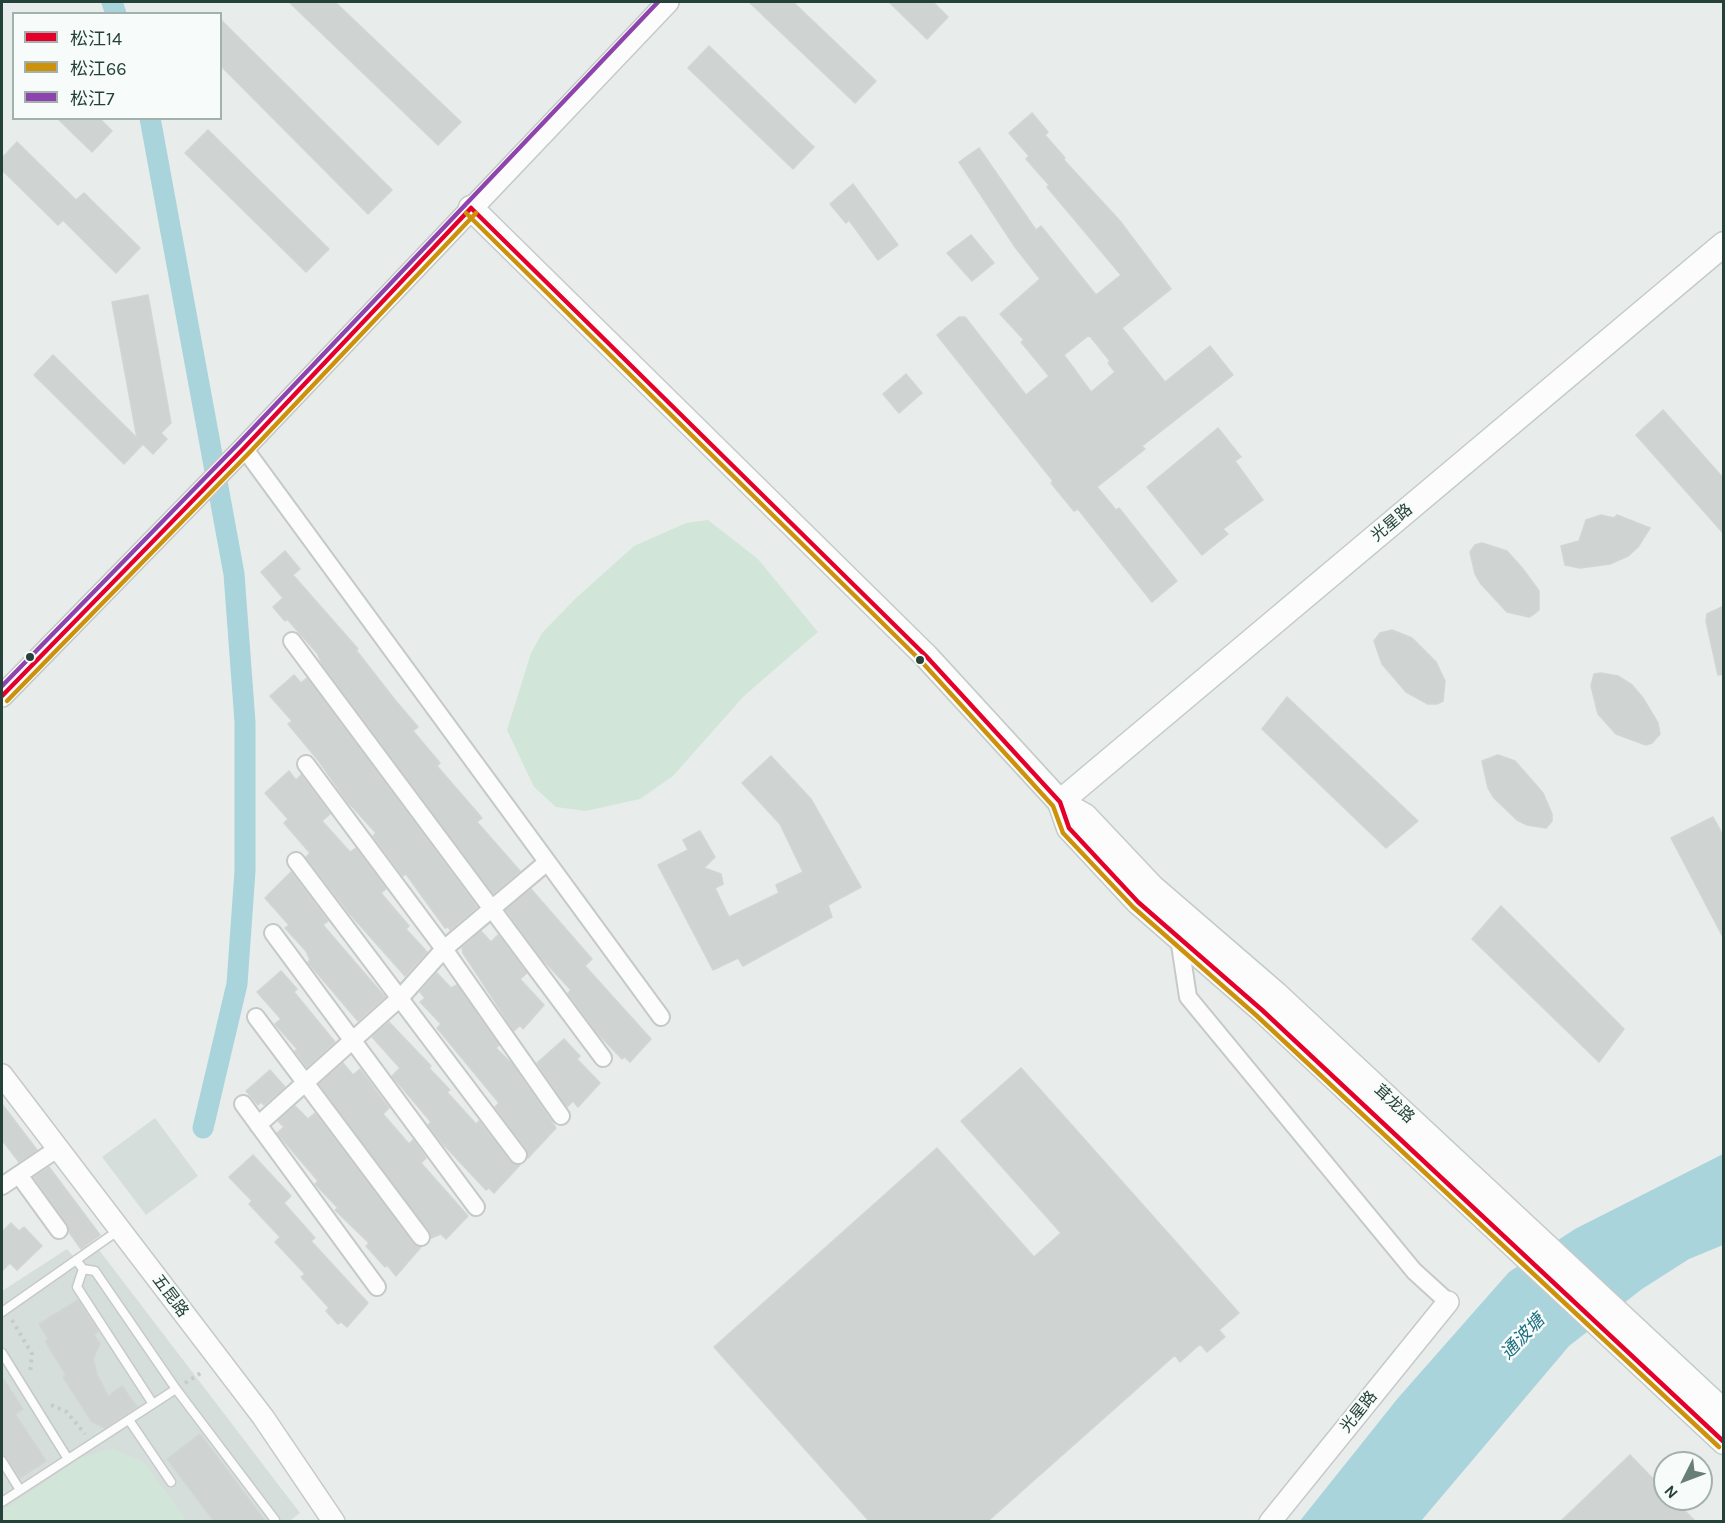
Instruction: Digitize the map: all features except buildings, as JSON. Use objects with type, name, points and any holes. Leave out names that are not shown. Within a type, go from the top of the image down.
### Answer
[{"type":"main road","name":"茸龙路","points":[[471,208],[926,656],[1060,802],[1085,816],[1152,887],[1269,1002],[1724,1442]]},
{"type":"main road","name":"光星路","points":[[1060,802],[1724,244]]},
{"type":"main road","name":"茸龙路","points":[[1060,802],[1070,828],[1138,902],[1179,938],[1269,1002],[1724,1413]]},
{"type":"street","points":[[2,696],[244,448],[668,2]]},
{"type":"street","points":[[244,448],[661,1017]]},
{"type":"street","points":[[292,641],[603,1058]]},
{"type":"street","points":[[306,764],[444,950],[561,1116]]},
{"type":"street","points":[[297,861],[518,1155]]},
{"type":"street","points":[[258,1125],[401,997],[444,950],[546,863]]},
{"type":"street","points":[[273,933],[476,1207]]},
{"type":"street","points":[[1179,938],[1188,997],[1414,1270],[1448,1302]]},
{"type":"street","points":[[256,1017],[421,1237]]},
{"type":"street","name":"五昆路","points":[[2,1075],[263,1417],[334,1521]]},
{"type":"street","points":[[243,1104],[377,1287]]},
{"type":"street","points":[[57,1149],[7,1179],[59,1230]]},
{"type":"street","name":"光星路","points":[[1270,1521],[1448,1302]]},
{"type":"lane","points":[[4,1311],[119,1230]]},
{"type":"lane","points":[[76,1260],[82,1269],[95,1271],[176,1389],[275,1520]]},
{"type":"lane","points":[[82,1269],[77,1287],[153,1404]]},
{"type":"lane","points":[[2,1353],[68,1459]]},
{"type":"lane","points":[[2,1502],[176,1389]]},
{"type":"lane","points":[[129,1420],[171,1482]]},
{"type":"lane","points":[[2,1461],[21,1490]]},
{"type":"path","points":[[4,1311],[32,1354],[30,1374],[36,1383]]},
{"type":"path","points":[[176,1389],[220,1360]]},
{"type":"path","points":[[46,1398],[51,1405],[68,1412],[79,1429],[95,1442]]},
{"type":"shaded area","points":[[155,1118],[198,1176],[146,1215],[102,1157]]},
{"type":"shaded area","points":[[93,1242],[300,1513],[288,1522],[2,1522],[2,1291],[67,1249],[73,1256]]},
{"type":"green space","points":[[708,520],[758,559],[818,632],[744,696],[673,776],[640,799],[586,811],[556,807],[534,787],[507,730],[531,653],[542,633],[575,599],[634,546],[686,523]]},
{"type":"green space","points":[[113,1449],[143,1462],[187,1521],[2,1521],[2,1511],[81,1458]]},
{"type":"water","name":"通波塘","points":[[1723,1154],[1723,1245],[1689,1259],[1642,1289],[1569,1346],[1421,1521],[1299,1522],[1398,1398],[1509,1272],[1575,1229]]},
{"type":"waterway","points":[[112,2],[115,12]]},
{"type":"waterway","points":[[150,120],[234,574],[245,722],[245,871],[237,984],[203,1128]]},
{"type":"transit line","name":"松江7","points":[[2,686],[239,443],[658,2]]},
{"type":"transit line","name":"松江14","points":[[471,208],[926,656],[1060,802],[1069,828],[1138,902],[1262,1010],[1724,1442]]},
{"type":"transit line","name":"松江14","points":[[2,696],[244,448],[471,208]]},
{"type":"transit line","name":"松江66","points":[[466,213],[921,661],[1053,806],[1063,833],[1133,907],[1257,1016],[1719,1447]]},
{"type":"transit line","name":"松江66","points":[[7,701],[249,453],[476,213]]}]
